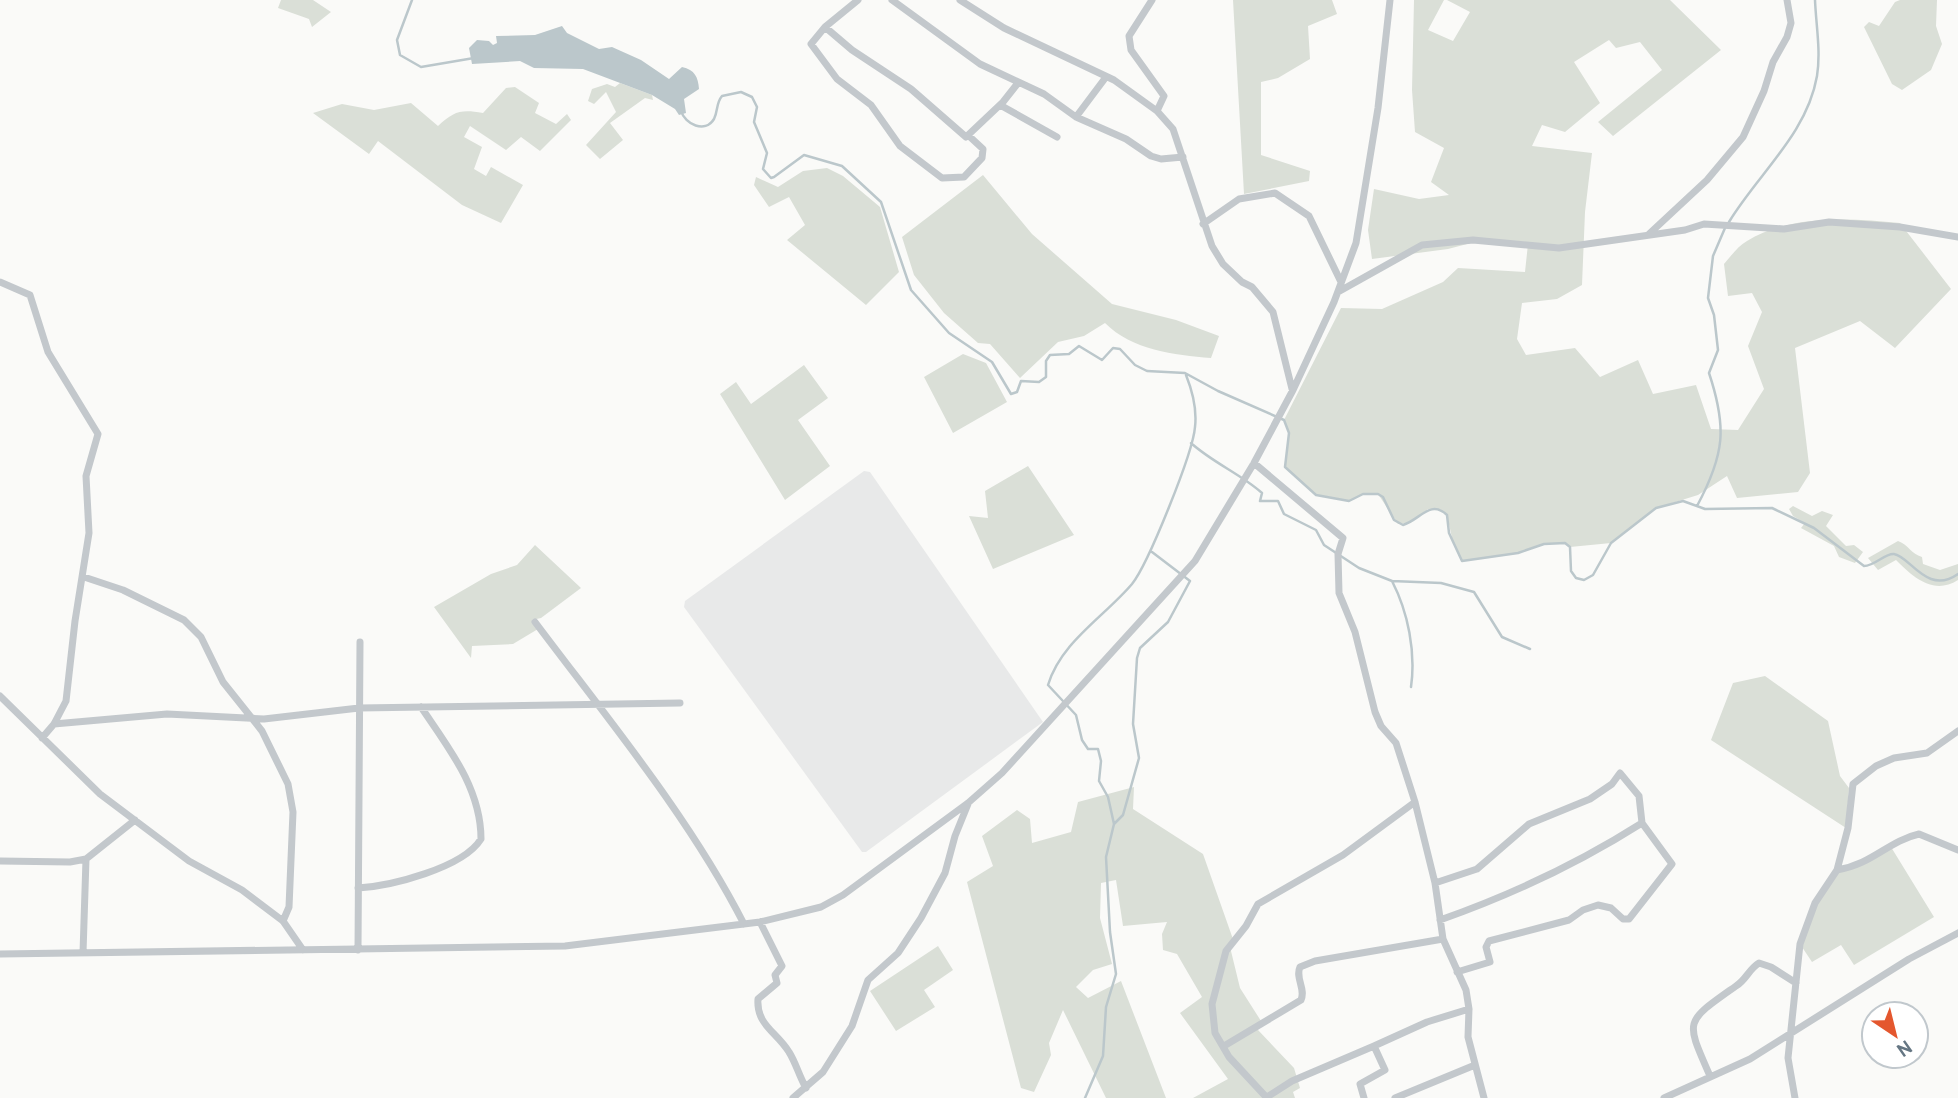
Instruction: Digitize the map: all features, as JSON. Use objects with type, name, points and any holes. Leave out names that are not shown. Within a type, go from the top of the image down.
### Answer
[{"type":"street","points":[[858,0],[825,27],[812,46],[837,79],[871,105],[900,146],[942,178],[964,177],[985,153],[969,136]]},
{"type":"street","points":[[892,0],[970,58],[1044,94],[1076,117],[1126,139],[1151,156],[1161,159],[1183,157]]},
{"type":"street","points":[[960,0],[1004,29],[1106,77],[1157,111],[1173,130],[1203,224],[1223,264],[1264,298],[1273,312],[1293,390]]},
{"type":"street","points":[[1152,0],[1129,36],[1131,50],[1164,96],[1157,111]]},
{"type":"street","points":[[0,954],[565,946],[760,922],[821,907],[843,895],[968,803],[1002,773],[1195,561],[1254,463],[1275,419],[1293,390],[1338,292],[1356,243],[1378,108],[1390,0]]},
{"type":"street","points":[[1648,235],[1707,180],[1742,137],[1764,91],[1773,62],[1787,37],[1791,23],[1787,0]]},
{"type":"street","points":[[825,27],[852,50],[911,89],[963,136],[969,136],[1000,105],[1017,83]]},
{"type":"street","points":[[1076,117],[1106,77]]},
{"type":"street","points":[[1000,105],[1056,137]]},
{"type":"street","points":[[1203,224],[1238,199],[1275,193],[1308,216],[1341,282]]},
{"type":"street","points":[[1338,292],[1422,245],[1474,240],[1559,248],[1685,230],[1704,224],[1784,229],[1829,222],[1900,227],[1958,237]]},
{"type":"street","points":[[0,282],[30,295],[48,352],[98,434],[86,476],[89,533],[66,701],[54,724],[42,738]]},
{"type":"street","points":[[1254,463],[1343,538],[1338,554],[1339,593],[1355,632],[1375,712],[1381,726],[1396,743],[1415,802],[1435,883],[1443,939],[1466,990],[1469,1009],[1468,1037],[1484,1098]]},
{"type":"street","points":[[84,577],[123,590],[184,620],[201,637],[223,682],[254,718],[288,784],[293,812],[289,907],[283,920]]},
{"type":"street","points":[[535,622],[598,704],[694,840],[744,924]]},
{"type":"street","points":[[358,950],[360,642]]},
{"type":"street","points":[[0,696],[100,794],[189,861],[242,890],[283,920],[303,950]]},
{"type":"street","points":[[54,724],[167,713],[254,718],[359,708],[680,703]]},
{"type":"street","points":[[358,888],[411,879],[471,851],[481,839],[480,815],[467,779],[421,707]]},
{"type":"street","points":[[1795,1098],[1788,1058],[1800,944],[1807,921],[1838,870],[1848,828],[1853,784],[1894,758],[1927,753],[1958,731]]},
{"type":"street","points":[[1435,883],[1477,869],[1502,851],[1521,828],[1590,799],[1612,785],[1620,773],[1639,796],[1642,823],[1672,864],[1633,917],[1626,920],[1606,906],[1590,906],[1569,920],[1489,942],[1486,947],[1490,962],[1457,972]]},
{"type":"street","points":[[1415,802],[1343,855],[1258,904],[1247,926],[1226,951],[1216,984],[1212,1020],[1229,1057],[1267,1098],[1292,1081],[1427,1022],[1469,1009]]},
{"type":"street","points":[[792,1097],[822,1072],[852,1026],[868,980],[898,953],[921,918],[946,873],[955,836],[968,803]]},
{"type":"street","points":[[0,860],[70,862],[86,859],[135,820]]},
{"type":"street","points":[[1440,920],[1490,904],[1582,860],[1642,823]]},
{"type":"street","points":[[1838,870],[1866,863],[1892,846],[1919,834],[1958,850]]},
{"type":"street","points":[[83,953],[86,859]]},
{"type":"street","points":[[760,922],[782,966],[775,975],[775,986],[758,999],[757,1008],[763,1023],[790,1054],[806,1088]]},
{"type":"street","points":[[1664,1098],[1750,1059],[1909,959],[1958,933]]},
{"type":"street","points":[[1224,1046],[1301,1000],[1303,992],[1298,972],[1306,964],[1443,939]]},
{"type":"street","points":[[1710,1076],[1692,1036],[1692,1023],[1744,981],[1759,963],[1796,983]]},
{"type":"street","points":[[1364,1098],[1360,1084],[1385,1070],[1374,1046]]},
{"type":"street","points":[[1395,1098],[1475,1065]]},
{"type":"shaded area","points":[[281,0],[313,0],[331,12],[312,27],[309,19],[278,8]]},
{"type":"shaded area","points":[[1233,0],[1332,0],[1337,14],[1308,26],[1310,59],[1278,78],[1261,82],[1261,155],[1310,171],[1309,181],[1244,194]]},
{"type":"shaded area","points":[[1414,0],[1444,0],[1428,30],[1453,41],[1470,12],[1447,0],[1670,0],[1721,50],[1613,136],[1598,122],[1662,70],[1640,42],[1616,48],[1609,40],[1574,62],[1600,103],[1565,132],[1542,125],[1532,146],[1592,153],[1585,212],[1582,285],[1557,299],[1522,303],[1517,339],[1526,355],[1575,348],[1600,377],[1638,360],[1653,394],[1696,385],[1711,429],[1738,430],[1764,389],[1748,346],[1762,312],[1752,293],[1728,296],[1724,264],[1744,243],[1782,226],[1841,219],[1900,223],[1951,289],[1895,348],[1860,321],[1795,348],[1810,473],[1798,492],[1737,498],[1727,476],[1698,495],[1656,508],[1611,543],[1570,547],[1565,543],[1544,544],[1518,553],[1462,561],[1454,544],[1447,515],[1441,510],[1428,509],[1409,523],[1398,524],[1378,494],[1363,494],[1349,501],[1316,495],[1285,467],[1289,433],[1284,420],[1341,308],[1382,309],[1443,282],[1458,268],[1525,272],[1528,244],[1471,243],[1448,249],[1372,259],[1368,230],[1374,189],[1419,199],[1449,195],[1431,182],[1444,148],[1415,132],[1412,90]]},
{"type":"shaded area","points":[[1937,0],[1936,26],[1942,44],[1931,70],[1902,90],[1892,84],[1864,27],[1869,22],[1879,26],[1895,2]]},
{"type":"shaded area","points":[[562,26],[567,33],[599,49],[612,47],[641,60],[669,79],[682,67],[693,72],[699,89],[684,99],[686,113],[679,115],[675,109],[652,95],[583,69],[534,68],[520,61],[472,64],[469,48],[477,40],[489,41],[493,45],[497,43],[496,36],[535,35]]},
{"type":"shaded area","points":[[620,83],[652,95],[653,100],[645,98],[610,123],[623,140],[600,159],[586,145],[616,112],[606,92],[594,104],[588,101],[592,89],[607,84],[615,87]]},
{"type":"shaded area","points":[[515,87],[539,103],[535,113],[556,124],[567,114],[571,120],[540,151],[521,137],[506,150],[470,126],[464,137],[482,147],[474,169],[486,176],[491,167],[523,185],[501,223],[462,205],[378,141],[369,154],[313,113],[342,104],[374,110],[411,103],[438,126],[458,112],[483,113],[506,88]]},
{"type":"shaded area","points":[[827,168],[843,176],[880,207],[899,272],[866,305],[787,240],[805,225],[789,197],[769,207],[754,185],[756,177],[778,187],[803,171]]},
{"type":"shaded area","points":[[983,175],[1032,234],[1112,304],[1176,320],[1219,336],[1211,358],[1154,350],[1128,339],[1105,323],[1084,336],[1058,342],[1020,378],[990,344],[978,343],[944,313],[914,275],[902,237]]},
{"type":"shaded area","points":[[963,354],[986,363],[1007,402],[953,433],[924,377]]},
{"type":"shaded area","points":[[804,365],[828,398],[798,420],[830,466],[785,500],[720,394],[736,382],[751,404]]},
{"type":"shaded area","points":[[1028,466],[1074,535],[993,569],[969,516],[988,518],[985,491]]},
{"type":"shaded area","points":[[864,471],[870,472],[1043,722],[866,852],[862,852],[684,607],[685,601]]},
{"type":"shaded area","points":[[1793,506],[1812,516],[1822,511],[1833,515],[1826,526],[1846,546],[1854,545],[1863,552],[1855,563],[1839,557],[1834,546],[1801,528],[1805,523],[1793,516],[1789,509]]},
{"type":"shaded area","points":[[1898,541],[1922,557],[1923,564],[1940,570],[1958,564],[1958,580],[1940,586],[1932,585],[1916,578],[1896,560],[1878,570],[1868,558]]},
{"type":"shaded area","points":[[535,545],[581,588],[541,618],[532,620],[538,629],[513,644],[472,646],[471,658],[434,607],[491,574],[517,565]]},
{"type":"shaded area","points":[[1765,676],[1828,721],[1840,776],[1849,788],[1846,828],[1711,740],[1733,683]]},
{"type":"shaded area","points":[[1134,787],[1133,809],[1203,854],[1234,942],[1230,947],[1240,988],[1261,1021],[1258,1030],[1294,1068],[1300,1088],[1293,1092],[1295,1098],[1193,1098],[1228,1079],[1180,1013],[1202,997],[1177,954],[1163,950],[1162,934],[1167,922],[1123,926],[1116,880],[1101,883],[1100,918],[1112,964],[1093,970],[1076,987],[1088,998],[1121,981],[1166,1098],[1106,1098],[1063,1010],[1049,1043],[1051,1055],[1034,1092],[1021,1088],[967,882],[993,866],[982,836],[1017,810],[1030,819],[1032,843],[1071,832],[1078,802]]},
{"type":"shaded area","points":[[1891,847],[1934,917],[1854,965],[1841,945],[1812,962],[1800,944],[1815,905],[1834,874]]},
{"type":"shaded area","points":[[938,946],[953,970],[924,990],[935,1007],[896,1031],[870,991]]},
{"type":"waterway","points":[[412,0],[397,40],[400,55],[421,67],[474,58]]},
{"type":"waterway","points":[[1729,222],[1792,135],[1812,97],[1819,57],[1815,0]]},
{"type":"waterway","points":[[681,111],[691,123],[706,126],[714,119],[722,96],[741,92],[752,97],[757,107],[754,122],[767,153],[763,169],[771,178],[804,155],[842,166],[881,202],[911,290],[949,333],[992,362],[1011,394],[1017,392],[1021,381],[1039,382],[1046,377],[1046,361],[1050,355],[1069,354],[1079,346],[1102,360],[1113,348],[1120,349],[1135,365],[1147,371],[1185,373],[1218,391],[1284,420],[1289,433],[1285,467],[1316,495],[1349,501],[1363,494],[1378,494],[1383,497],[1394,520],[1403,525],[1430,510],[1435,509],[1447,515],[1449,533],[1462,561],[1518,553],[1544,544],[1565,543],[1570,547],[1571,571],[1576,578],[1584,580],[1593,575],[1611,543],[1656,508],[1683,501],[1705,509],[1772,508],[1814,528],[1864,566],[1894,554],[1928,578],[1947,580],[1958,574]]},
{"type":"waterway","points":[[1697,506],[1713,471],[1720,440],[1719,409],[1709,373],[1718,350],[1714,315],[1708,298],[1713,256],[1725,228]]},
{"type":"waterway","points":[[1085,1098],[1103,1056],[1106,1007],[1116,974],[1110,932],[1106,857],[1114,824],[1108,797],[1099,781],[1101,761],[1098,749],[1088,749],[1082,740],[1076,715],[1048,685],[1054,670],[1073,643],[1132,584],[1158,532],[1187,460],[1195,427],[1194,400],[1186,375]]},
{"type":"waterway","points":[[1191,443],[1262,493],[1260,501],[1278,501],[1284,514],[1316,530],[1324,545],[1359,568],[1392,581],[1409,632],[1411,687]]},
{"type":"waterway","points":[[1114,824],[1123,815],[1139,758],[1133,724],[1140,648],[1168,622],[1190,581],[1152,552]]},
{"type":"waterway","points":[[1392,581],[1441,583],[1474,592],[1502,637],[1530,649]]}]
